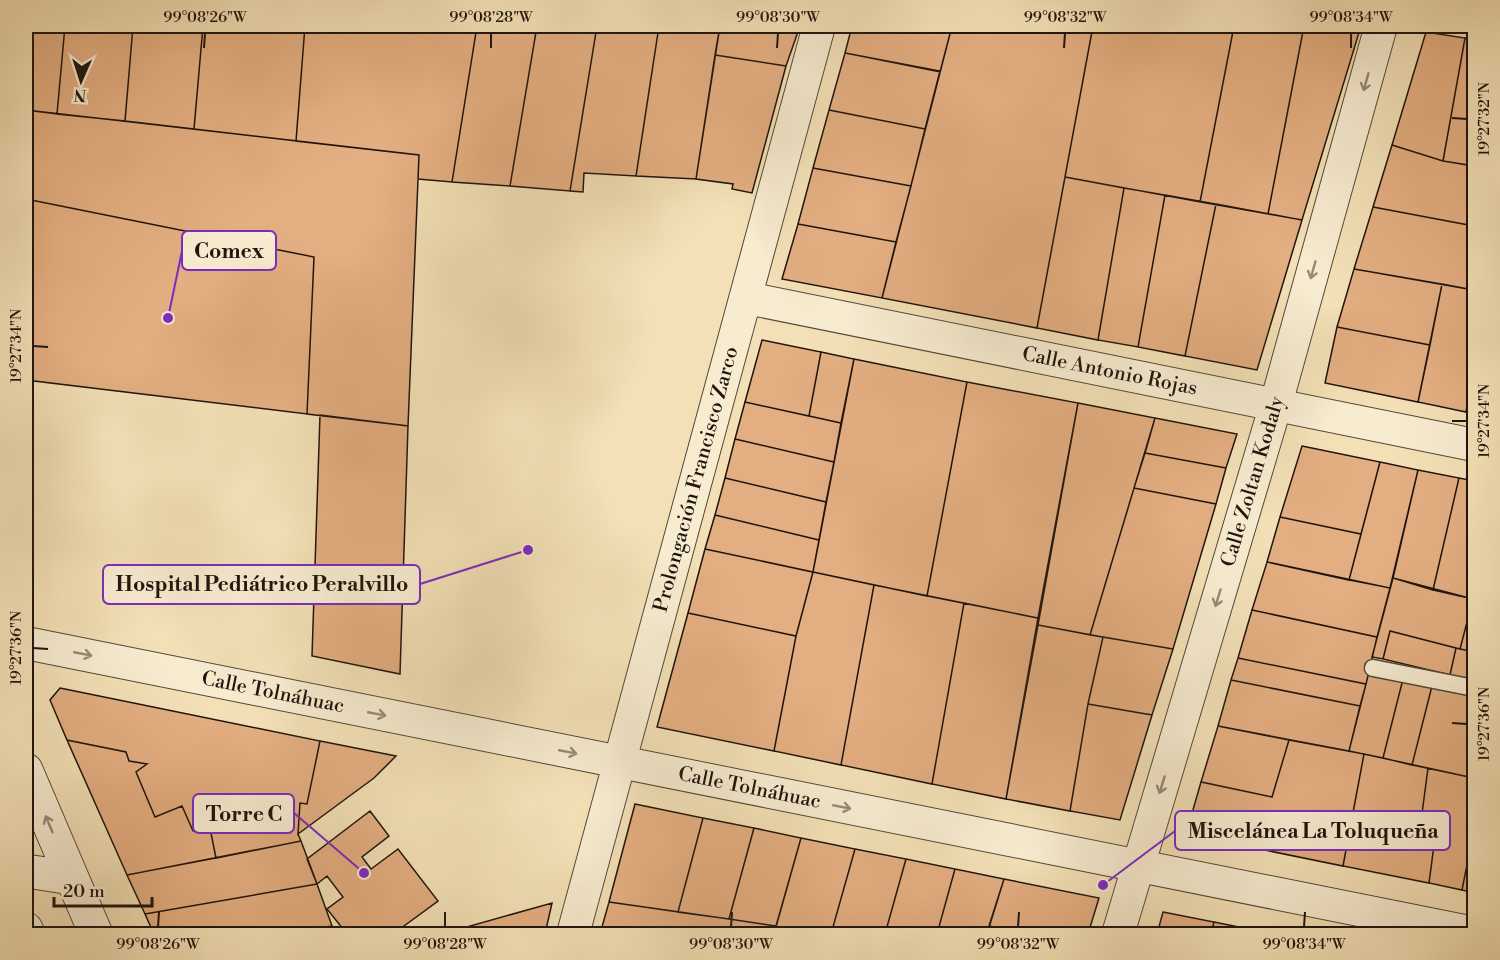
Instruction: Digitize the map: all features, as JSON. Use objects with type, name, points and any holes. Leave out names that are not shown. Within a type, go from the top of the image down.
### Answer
[{"type":"street","name":"Prolongación Francisco Zarco","points":[[573,934],[819,26]]},
{"type":"street","name":"Calle Zoltan Kodaly","points":[[1118,934],[1276,404],[1382,26]]},
{"type":"street","name":"Calle Antonio Rojas","points":[[747,298],[1474,445]]},
{"type":"street","name":"Calle Tolnáhuac","points":[[26,643],[1474,933]]},
{"type":"street","points":[[26,770],[96,934]]},
{"type":"street","points":[[26,871],[72,878]]},
{"type":"street","points":[[26,929],[28,934]]},
{"type":"lane","points":[[1373,668],[1474,688]]},
{"type":"building","points":[[26,26],[65,26],[57,114],[26,110]]},
{"type":"building","points":[[65,26],[133,26],[125,121],[57,114]]},
{"type":"building","points":[[133,26],[203,26],[194,129],[125,121]]},
{"type":"building","points":[[203,26],[305,26],[296,141],[194,129]]},
{"type":"building","points":[[305,26],[477,26],[452,182],[418,179],[419,155],[296,141]]},
{"type":"building","points":[[477,26],[537,26],[510,186],[452,182]]},
{"type":"building","points":[[537,26],[597,26],[570,191],[510,186]]},
{"type":"building","points":[[597,26],[659,26],[636,176],[584,173],[583,192],[570,191]]},
{"type":"building","points":[[659,26],[720,26],[696,179],[636,176]]},
{"type":"building","points":[[720,26],[800,26],[786,66],[715,55]]},
{"type":"building","points":[[852,26],[952,26],[940,72],[845,53]]},
{"type":"building","points":[[952,26],[1093,26],[1037,328],[882,298]]},
{"type":"building","points":[[1093,26],[1234,26],[1200,202],[1065,177]]},
{"type":"building","points":[[1234,26],[1304,26],[1268,214],[1200,202]]},
{"type":"building","points":[[1304,26],[1361,26],[1302,220],[1268,214]]},
{"type":"building","points":[[1426,32],[1465,38],[1443,161],[1392,145]]},
{"type":"building","points":[[1465,38],[1474,40],[1474,166],[1443,161]]},
{"type":"building","points":[[845,53],[940,71],[925,129],[829,110]]},
{"type":"building","points":[[715,55],[786,66],[752,193],[732,189],[733,184],[696,179]]},
{"type":"building","points":[[26,110],[419,155],[408,426],[307,414],[314,257],[26,199]]},
{"type":"building","points":[[829,110],[925,129],[911,186],[813,168]]},
{"type":"building","points":[[1392,145],[1443,161],[1474,166],[1474,226],[1373,207]]},
{"type":"building","points":[[813,168],[911,186],[896,242],[798,224]]},
{"type":"building","points":[[1065,177],[1124,188],[1098,340],[1037,328]]},
{"type":"building","points":[[1124,188],[1165,195],[1138,347],[1098,340]]},
{"type":"building","points":[[1165,195],[1216,204],[1185,356],[1138,347]]},
{"type":"building","points":[[26,199],[314,257],[307,414],[26,380]]},
{"type":"building","points":[[1216,204],[1302,220],[1257,370],[1185,356]]},
{"type":"building","points":[[1373,207],[1474,226],[1474,290],[1354,269]]},
{"type":"building","points":[[798,224],[896,242],[882,298],[782,279]]},
{"type":"building","points":[[1354,269],[1442,284],[1430,345],[1337,327]]},
{"type":"building","points":[[1442,284],[1474,290],[1474,370],[1466,412],[1418,402]]},
{"type":"building","points":[[1337,327],[1430,345],[1418,402],[1325,383]]},
{"type":"building","points":[[762,340],[821,352],[809,416],[745,402]]},
{"type":"building","points":[[821,352],[854,359],[841,423],[809,416]]},
{"type":"building","points":[[854,359],[967,382],[927,596],[813,572]]},
{"type":"building","points":[[1474,370],[1474,414],[1466,412]]},
{"type":"building","points":[[967,382],[1078,403],[1038,618],[927,596]]},
{"type":"building","points":[[745,402],[841,423],[834,462],[735,439]]},
{"type":"building","points":[[1078,403],[1155,418],[1090,635],[1038,625]]},
{"type":"building","points":[[320,415],[408,426],[400,674],[312,656]]},
{"type":"building","points":[[1155,418],[1237,434],[1226,468],[1145,453]]},
{"type":"building","points":[[735,439],[834,462],[826,502],[725,478]]},
{"type":"building","points":[[1302,446],[1380,462],[1361,534],[1280,517]]},
{"type":"building","points":[[1145,453],[1226,468],[1216,504],[1134,488]]},
{"type":"building","points":[[1380,462],[1418,470],[1390,588],[1349,580]]},
{"type":"building","points":[[1418,470],[1459,478],[1433,590],[1393,578]]},
{"type":"building","points":[[725,478],[826,502],[819,540],[715,515]]},
{"type":"building","points":[[1459,478],[1474,481],[1473,599],[1433,590]]},
{"type":"building","points":[[1134,488],[1216,504],[1173,649],[1090,635]]},
{"type":"building","points":[[715,515],[819,540],[813,572],[705,549]]},
{"type":"building","points":[[1280,517],[1361,534],[1349,580],[1267,562]]},
{"type":"building","points":[[705,549],[813,572],[796,636],[688,613]]},
{"type":"building","points":[[1267,562],[1390,588],[1377,637],[1252,610]]},
{"type":"building","points":[[813,572],[874,585],[841,765],[774,751],[796,636]]},
{"type":"building","points":[[1393,578],[1473,599],[1460,649],[1390,631],[1383,659],[1372,657]]},
{"type":"building","points":[[874,585],[964,603],[932,784],[841,765]]},
{"type":"building","points":[[1474,599],[1474,652],[1460,649]]},
{"type":"building","points":[[964,603],[1038,618],[1006,799],[932,784]]},
{"type":"building","points":[[1252,610],[1377,637],[1366,684],[1238,658]]},
{"type":"building","points":[[688,613],[796,636],[774,751],[657,727]]},
{"type":"building","points":[[1038,625],[1103,637],[1088,704],[1070,811],[1006,799]]},
{"type":"building","points":[[1390,631],[1456,648],[1450,675],[1383,659]]},
{"type":"building","points":[[1103,637],[1173,649],[1152,715],[1088,704]]},
{"type":"building","points":[[1456,648],[1474,652],[1474,681],[1450,675]]},
{"type":"building","points":[[1238,658],[1366,684],[1360,706],[1231,680]]},
{"type":"building","points":[[1369,672],[1403,679],[1383,758],[1349,751]]},
{"type":"building","points":[[1403,679],[1432,686],[1412,765],[1383,758]]},
{"type":"building","points":[[1231,680],[1360,706],[1349,751],[1218,726]]},
{"type":"building","points":[[1432,686],[1474,695],[1474,778],[1412,765]]},
{"type":"building","points":[[60,688],[320,741],[307,804],[300,803],[298,834],[301,841],[216,858],[210,828],[193,831],[182,806],[155,817],[136,772],[147,764],[129,761],[126,752],[67,740],[50,700]]},
{"type":"building","points":[[1088,704],[1152,715],[1120,820],[1070,811]]},
{"type":"building","points":[[1218,726],[1289,740],[1272,797],[1201,782]]},
{"type":"building","points":[[67,740],[126,752],[129,761],[147,764],[136,772],[155,817],[182,806],[193,831],[210,828],[216,858],[127,875]]},
{"type":"building","points":[[1289,740],[1364,754],[1343,866],[1186,834],[1201,782],[1272,797]]},
{"type":"building","points":[[320,741],[396,756],[374,778],[298,834],[300,803],[307,804]]},
{"type":"building","points":[[1364,754],[1428,768],[1420,829],[1436,830],[1429,883],[1343,866]]},
{"type":"building","points":[[1428,768],[1474,778],[1474,856],[1469,855],[1462,890],[1429,883],[1436,830],[1420,829]]},
{"type":"building","points":[[635,804],[703,818],[678,912],[609,902]]},
{"type":"building","points":[[370,811],[389,836],[362,857],[371,869],[398,849],[438,901],[393,934],[347,934],[327,909],[343,897],[327,876],[317,884],[307,859]]},
{"type":"building","points":[[703,818],[754,828],[729,919],[678,912]]},
{"type":"building","points":[[754,828],[801,838],[776,926],[729,919]]},
{"type":"building","points":[[801,838],[855,849],[831,934],[774,934]]},
{"type":"building","points":[[301,841],[317,884],[145,914],[127,875]]},
{"type":"building","points":[[855,849],[906,859],[885,934],[831,934]]},
{"type":"building","points":[[1469,855],[1474,856],[1474,893],[1462,890]]},
{"type":"building","points":[[906,859],[955,869],[937,934],[885,934]]},
{"type":"building","points":[[955,869],[1004,879],[987,934],[937,934]]},
{"type":"building","points":[[1004,879],[1099,898],[1088,934],[1034,934],[989,926]]},
{"type":"building","points":[[317,884],[332,926],[284,934],[154,934],[145,914]]},
{"type":"building","points":[[609,902],[776,926],[774,934],[600,934]]},
{"type":"building","points":[[552,903],[545,934],[442,934]]},
{"type":"building","points":[[1163,912],[1214,922],[1211,934],[1157,934]]},
{"type":"building","points":[[1214,922],[1259,931],[1258,934],[1211,934]]},
{"type":"building","points":[[332,926],[335,934],[284,934]]},
{"type":"building","points":[[989,926],[1034,934],[987,934]]},
{"type":"place","name":"Comex","points":[[168,318]]},
{"type":"place","name":"Hospital Pediátrico Peralvillo","points":[[528,550]]},
{"type":"place","name":"Torre C","points":[[364,873]]},
{"type":"place","name":"Miscelánea La Toluqueña","points":[[1103,885]]}]
